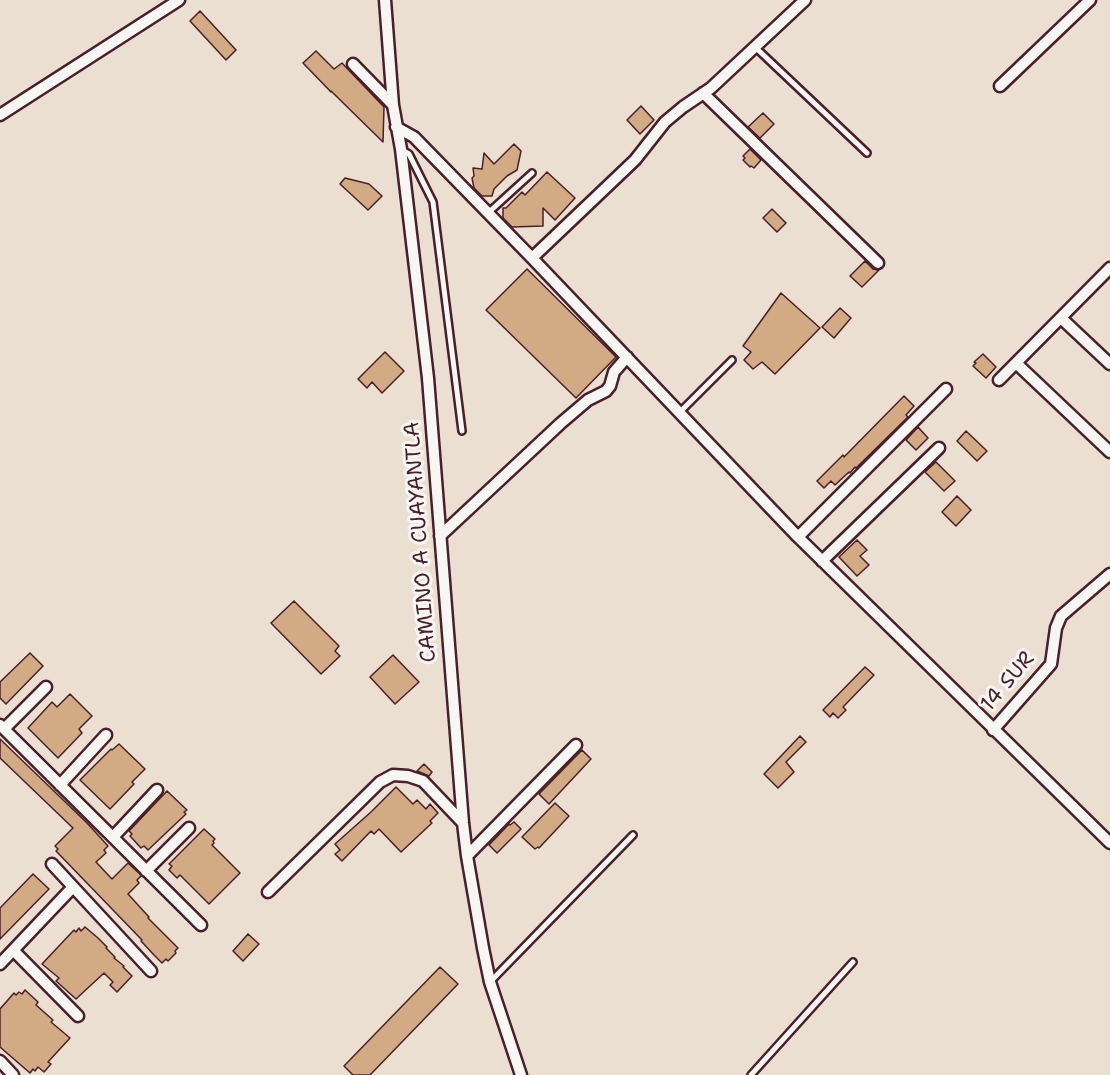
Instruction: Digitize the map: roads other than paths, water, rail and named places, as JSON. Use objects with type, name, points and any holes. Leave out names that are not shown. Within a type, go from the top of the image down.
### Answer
[{"type":"street","points":[[0,115],[179,0]]},
{"type":"street","name":"CAMINO A CUAYANTLA","points":[[385,0],[393,105],[428,378],[467,856],[490,982],[521,1075]]},
{"type":"street","points":[[532,258],[634,160],[664,122],[711,88],[805,0]]},
{"type":"street","points":[[1000,86],[1090,0]]},
{"type":"street","points":[[353,64],[393,105]]},
{"type":"street","points":[[703,93],[878,263]]},
{"type":"street","points":[[396,127],[414,137],[798,537],[1110,843]]},
{"type":"street","points":[[999,380],[1110,268]]},
{"type":"street","points":[[1060,318],[1110,364]]},
{"type":"street","points":[[440,536],[561,423],[588,400],[606,392],[614,372],[627,357]]},
{"type":"street","points":[[1016,363],[1110,452]]},
{"type":"street","points":[[798,537],[946,389]]},
{"type":"street","points":[[822,561],[939,448]]},
{"type":"street","name":"14 SUR","points":[[993,730],[1051,664],[1056,627],[1061,616],[1110,574]]},
{"type":"street","points":[[46,687],[2,727],[201,925]]},
{"type":"street","points":[[60,786],[106,735]]},
{"type":"street","points":[[467,856],[576,745]]},
{"type":"street","points":[[268,892],[380,782],[393,775],[408,776],[423,781],[463,823]]},
{"type":"street","points":[[113,837],[157,790]]},
{"type":"street","points":[[146,871],[189,828]]},
{"type":"street","points":[[52,864],[151,971]]},
{"type":"street","points":[[0,964],[73,887]]},
{"type":"street","points":[[14,951],[78,1016]]},
{"type":"street","points":[[0,1060],[13,1075]]},
{"type":"lane","points":[[755,47],[867,153]]},
{"type":"lane","points":[[400,149],[409,154],[434,202],[462,431]]},
{"type":"lane","points":[[488,213],[532,173]]},
{"type":"lane","points":[[680,412],[732,360]]},
{"type":"lane","points":[[490,982],[633,835]]},
{"type":"lane","points":[[751,1075],[853,962]]}]
